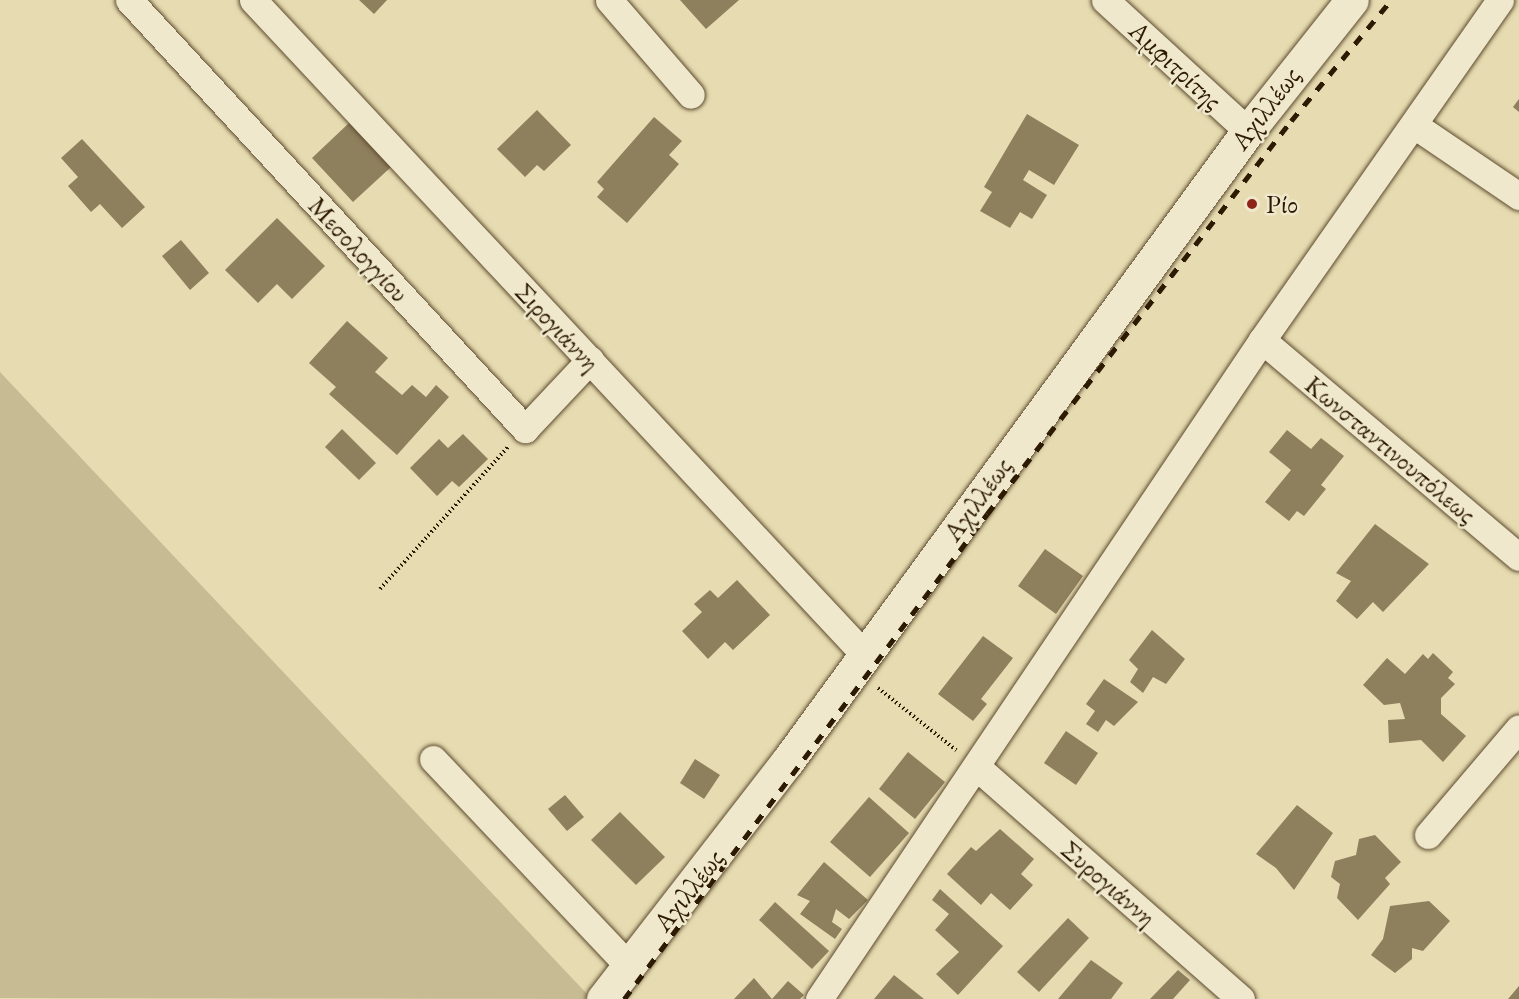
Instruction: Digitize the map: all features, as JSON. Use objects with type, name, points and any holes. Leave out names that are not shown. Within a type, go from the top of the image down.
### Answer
[{"type":"street","name":"Μεσολογγίου","points":[[129,0],[525,429]]},
{"type":"street","name":"Σιρογιάννη","points":[[253,0],[590,360],[859,661]]},
{"type":"street","points":[[609,0],[691,95]]},
{"type":"street","name":"Αμφιτρίτης","points":[[1105,0],[1248,131]]},
{"type":"street","name":"Αχιλλέως","points":[[603,999],[787,762],[1248,131],[1352,0]]},
{"type":"street","points":[[819,999],[978,768],[1262,340],[1500,0]]},
{"type":"street","points":[[1414,125],[1519,196]]},
{"type":"street","name":"Κωνσταντινουπόλεως","points":[[1262,340],[1519,557]]},
{"type":"street","points":[[525,429],[590,360]]},
{"type":"street","points":[[1428,835],[1519,728]]},
{"type":"street","points":[[433,759],[629,966]]},
{"type":"street","name":"Συρογιάννη","points":[[978,768],[1241,999]]},
{"type":"path","points":[[380,589],[525,429]]},
{"type":"path","points":[[859,661],[978,768]]},
{"type":"shaded area","points":[[0,372],[588,995],[585,999],[0,998]]},
{"type":"building","points":[[359,0],[387,0],[374,14]]},
{"type":"building","points":[[680,0],[739,0],[706,29]]},
{"type":"building","points":[[1519,99],[1519,112],[1513,107]]},
{"type":"building","points":[[537,110],[571,145],[544,171],[537,165],[525,177],[497,149]]},
{"type":"building","points":[[1027,114],[1079,145],[1054,185],[1029,170],[1023,180],[1047,195],[1032,219],[1020,212],[1010,228],[980,211],[992,192],[984,187]]},
{"type":"building","points":[[654,117],[682,141],[669,155],[679,164],[627,223],[597,197],[604,189],[597,182]]},
{"type":"building","points":[[349,123],[391,167],[353,202],[312,158]]},
{"type":"building","points":[[82,139],[145,207],[122,228],[100,204],[91,212],[68,186],[78,177],[61,158]]},
{"type":"building","points":[[277,218],[325,266],[292,299],[277,284],[258,303],[225,270]]},
{"type":"building","points":[[181,240],[209,273],[190,290],[162,256]]},
{"type":"building","points":[[347,321],[388,358],[375,372],[402,395],[412,385],[426,397],[436,385],[449,397],[397,455],[329,394],[336,387],[309,363]]},
{"type":"building","points":[[342,429],[376,463],[359,480],[325,447]]},
{"type":"building","points":[[1287,430],[1311,449],[1321,438],[1344,456],[1321,485],[1326,489],[1304,516],[1297,511],[1289,521],[1265,502],[1291,470],[1269,452]]},
{"type":"building","points":[[463,434],[488,459],[459,487],[452,481],[437,496],[410,468],[439,439],[448,448]]},
{"type":"building","points":[[1375,524],[1429,564],[1383,612],[1373,602],[1357,619],[1336,601],[1351,581],[1336,573]]},
{"type":"building","points":[[1045,549],[1083,576],[1056,614],[1018,586]]},
{"type":"building","points":[[737,580],[770,615],[733,650],[725,642],[708,659],[682,631],[702,612],[694,604],[710,590],[718,598]]},
{"type":"building","points":[[1152,630],[1185,659],[1166,684],[1153,677],[1143,693],[1130,682],[1138,669],[1129,660]]},
{"type":"building","points":[[983,636],[1013,658],[981,699],[987,704],[973,721],[938,694]]},
{"type":"building","points":[[1433,653],[1453,672],[1448,678],[1455,684],[1441,698],[1441,714],[1466,736],[1443,762],[1421,740],[1389,743],[1388,720],[1405,719],[1400,703],[1384,705],[1363,685],[1387,658],[1405,674],[1423,654],[1428,659]]},
{"type":"building","points":[[1104,679],[1138,702],[1114,726],[1106,720],[1098,732],[1086,724],[1095,711],[1086,704]]},
{"type":"building","points":[[1066,731],[1098,753],[1076,785],[1044,763]]},
{"type":"building","points":[[908,752],[945,782],[915,819],[879,789]]},
{"type":"building","points":[[695,759],[720,775],[704,799],[680,783]]},
{"type":"building","points":[[565,795],[584,817],[567,831],[548,809]]},
{"type":"building","points":[[869,797],[909,833],[870,877],[830,842]]},
{"type":"building","points":[[1297,805],[1333,833],[1294,890],[1276,868],[1256,854]]},
{"type":"building","points":[[620,812],[665,857],[636,885],[591,840]]},
{"type":"building","points":[[1000,829],[1034,859],[1021,874],[1033,885],[1010,910],[991,893],[981,905],[947,874],[971,847],[976,851]]},
{"type":"building","points":[[1375,835],[1401,862],[1385,878],[1390,884],[1358,920],[1337,898],[1340,884],[1331,877],[1335,861],[1356,855],[1359,839]]},
{"type":"building","points":[[824,862],[868,900],[849,919],[836,909],[832,922],[842,929],[835,939],[800,914],[810,901],[797,895]]},
{"type":"building","points":[[940,889],[1003,946],[958,995],[936,974],[959,952],[935,930],[949,914],[932,900]]},
{"type":"building","points":[[1429,901],[1450,921],[1423,951],[1412,948],[1412,959],[1395,973],[1371,955],[1383,939],[1390,906]]},
{"type":"building","points":[[775,902],[829,951],[812,969],[759,920]]},
{"type":"building","points":[[1068,918],[1089,938],[1039,992],[1017,972]]},
{"type":"building","points":[[1091,960],[1123,983],[1111,999],[1058,999]]},
{"type":"building","points":[[1178,970],[1190,980],[1173,999],[1150,999]]},
{"type":"building","points":[[894,975],[924,999],[874,999]]},
{"type":"building","points":[[754,978],[772,999],[734,999]]},
{"type":"building","points":[[788,981],[804,995],[800,999],[772,999]]},
{"type":"building","points":[[1519,986],[1519,999],[1508,999]]},
{"type":"railway","points":[[624,999],[987,514],[1291,121],[1391,0]]},
{"type":"place","name":"Ρίο","points":[[1252,204]]}]
